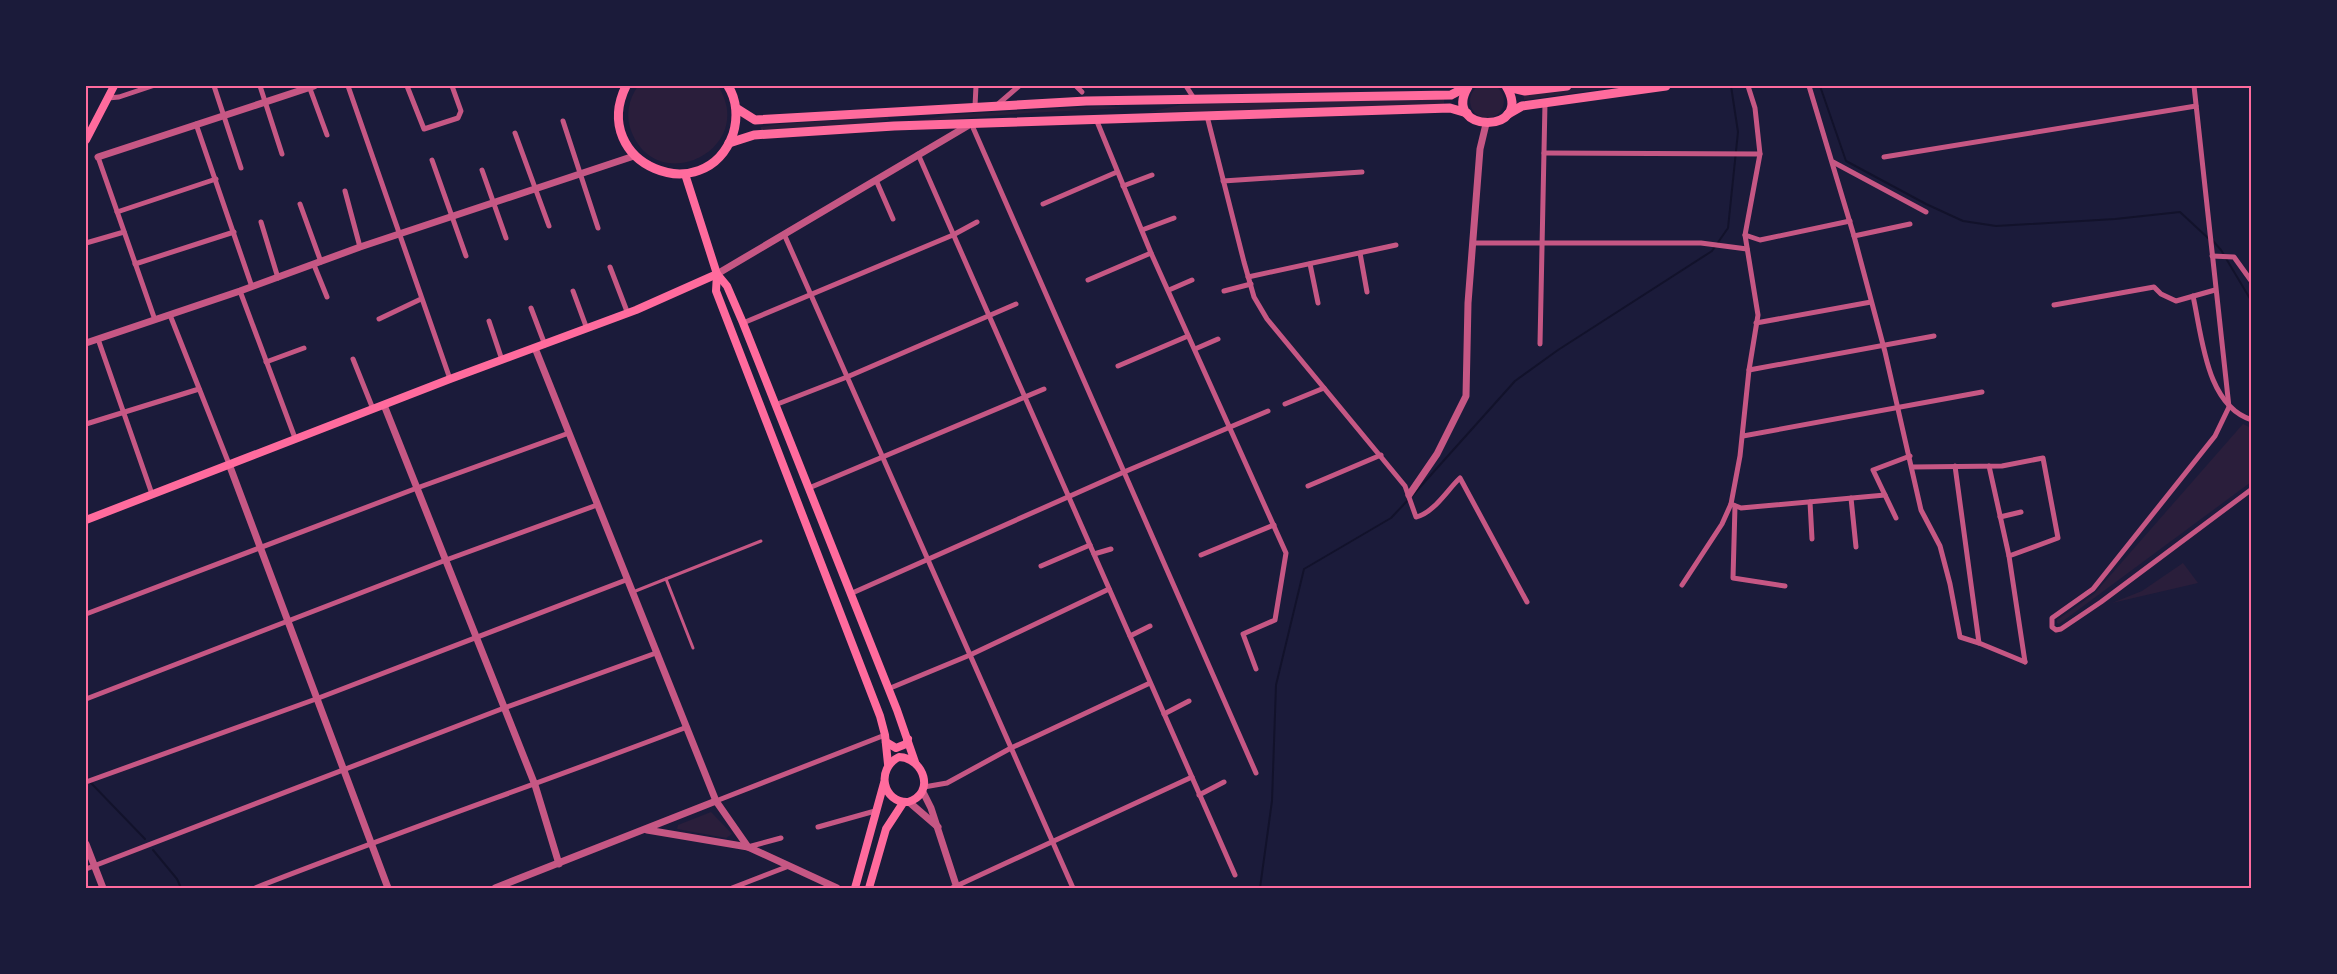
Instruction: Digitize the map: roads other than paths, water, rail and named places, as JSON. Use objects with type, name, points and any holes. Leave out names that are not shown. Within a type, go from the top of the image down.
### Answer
[{"type":"main road","points":[[86,140],[114,86]]},
{"type":"main road","points":[[624,86],[618,105],[618,123],[623,141],[634,156],[649,167],[666,173],[685,174],[703,168],[718,158],[729,143],[735,126],[736,108],[728,86]]},
{"type":"main road","points":[[736,108],[755,120],[997,105],[1137,100],[1451,95],[1469,86]]},
{"type":"main road","points":[[1467,113],[1463,98],[1469,86]]},
{"type":"main road","points":[[1507,86],[1525,91],[1567,86]]},
{"type":"main road","points":[[1507,86],[1512,103],[1508,114]]},
{"type":"main road","points":[[729,143],[754,135],[894,126],[1450,108],[1467,113],[1478,122],[1486,124],[1499,122],[1522,106],[1666,86]]},
{"type":"main road","points":[[1137,100],[1138,117]]},
{"type":"main road","points":[[907,111],[908,126]]},
{"type":"main road","points":[[894,112],[894,126]]},
{"type":"main road","points":[[685,174],[717,274],[716,291],[886,738],[892,747],[896,748],[906,744],[908,739]]},
{"type":"main road","points":[[86,520],[450,379],[628,314],[717,274]]},
{"type":"main road","points":[[717,274],[727,286],[743,323],[922,775],[923,790],[920,797],[906,802],[886,829],[869,888]]},
{"type":"main road","points":[[886,738],[888,764]]},
{"type":"main road","points":[[855,888],[884,783],[885,769],[888,764],[898,758],[911,759],[915,762]]},
{"type":"main road","points":[[884,783],[890,793],[906,802]]},
{"type":"street","points":[[108,98],[119,97],[152,86]]},
{"type":"street","points":[[214,86],[241,168]]},
{"type":"street","points":[[260,86],[282,154]]},
{"type":"street","points":[[155,320],[98,157],[311,86],[327,135]]},
{"type":"street","points":[[348,86],[450,379]]},
{"type":"street","points":[[407,86],[424,129],[458,118],[461,111],[452,86]]},
{"type":"street","points":[[975,106],[976,86]]},
{"type":"street","points":[[997,105],[1018,86]]},
{"type":"street","points":[[1076,86],[1083,92]]},
{"type":"street","points":[[1186,86],[1195,100]]},
{"type":"street","points":[[1748,86],[1755,108],[1760,154],[1745,235],[1758,315],[1733,505],[1733,578],[1785,586]]},
{"type":"street","points":[[1809,86],[1854,236],[1898,406],[1921,510],[1940,546],[1960,637],[2025,662],[2009,556],[1989,466]]},
{"type":"street","points":[[2194,86],[2229,406],[2215,436],[2093,589],[2052,618],[2052,627],[2056,630],[2061,629],[2101,602],[2252,489]]},
{"type":"street","points":[[1540,344],[1545,104]]},
{"type":"street","points":[[1884,157],[2196,106]]},
{"type":"street","points":[[1207,116],[1248,277],[1254,297],[1267,320],[1405,486],[1416,517],[1423,515],[1460,478],[1527,602]]},
{"type":"street","points":[[1096,119],[1151,253],[1286,553],[1275,620],[1243,634],[1256,669]]},
{"type":"street","points":[[563,121],[598,228]]},
{"type":"street","points":[[717,274],[971,123],[1256,773]]},
{"type":"street","points":[[196,124],[252,287]]},
{"type":"street","points":[[1409,495],[1437,454],[1466,396],[1468,303],[1480,149],[1486,124]]},
{"type":"street","points":[[515,132],[549,226]]},
{"type":"street","points":[[1545,153],[1760,154]]},
{"type":"street","points":[[918,154],[1235,875]]},
{"type":"street","points":[[86,343],[318,264],[360,247],[634,156]]},
{"type":"street","points":[[432,160],[466,256]]},
{"type":"street","points":[[1833,162],[1926,212]]},
{"type":"street","points":[[482,170],[506,238]]},
{"type":"street","points":[[1043,204],[1117,172]]},
{"type":"street","points":[[1224,181],[1362,172]]},
{"type":"street","points":[[1123,186],[1152,175]]},
{"type":"street","points":[[117,212],[216,179]]},
{"type":"street","points":[[876,180],[893,219]]},
{"type":"street","points":[[345,191],[360,247]]},
{"type":"street","points":[[300,204],[327,297]]},
{"type":"street","points":[[1142,230],[1174,218]]},
{"type":"street","points":[[1745,235],[1760,240],[1850,221]]},
{"type":"street","points":[[261,222],[278,278]]},
{"type":"street","points":[[743,323],[953,235],[976,222]]},
{"type":"street","points":[[1854,236],[1910,224]]},
{"type":"street","points":[[86,243],[124,232]]},
{"type":"street","points":[[135,264],[234,232]]},
{"type":"street","points":[[784,234],[1073,888]]},
{"type":"street","points":[[1474,243],[1701,243],[1747,249]]},
{"type":"street","points":[[1248,277],[1396,246]]},
{"type":"street","points":[[1088,280],[1151,253]]},
{"type":"street","points":[[1360,253],[1367,292]]},
{"type":"street","points":[[2212,255],[2235,257],[2252,282]]},
{"type":"street","points":[[1310,264],[1318,303]]},
{"type":"street","points":[[610,267],[628,314]]},
{"type":"street","points":[[1169,290],[1192,280]]},
{"type":"street","points":[[1224,291],[1251,284]]},
{"type":"street","points":[[2054,305],[2154,287],[2176,301],[2215,290]]},
{"type":"street","points":[[240,291],[295,438]]},
{"type":"street","points":[[573,291],[587,329]]},
{"type":"street","points":[[2193,296],[2211,379],[2229,406],[2252,420]]},
{"type":"street","points":[[379,319],[421,299]]},
{"type":"street","points":[[1756,323],[1871,302]]},
{"type":"street","points":[[775,405],[847,377],[1016,304]]},
{"type":"street","points":[[531,308],[545,345]]},
{"type":"street","points":[[170,315],[229,464],[388,888]]},
{"type":"street","points":[[489,321],[502,360]]},
{"type":"street","points":[[1118,366],[1188,336]]},
{"type":"street","points":[[1749,370],[1934,336]]},
{"type":"street","points":[[98,339],[152,494]]},
{"type":"street","points":[[1195,349],[1218,339]]},
{"type":"street","points":[[266,362],[304,348]]},
{"type":"street","points":[[535,348],[716,801],[748,847]]},
{"type":"street","points":[[353,359],[373,409]]},
{"type":"street","points":[[809,488],[1044,388]]},
{"type":"street","points":[[1285,404],[1324,388]]},
{"type":"street","points":[[86,424],[199,389]]},
{"type":"street","points":[[1743,436],[1982,392]]},
{"type":"street","points":[[384,405],[535,785],[559,864]]},
{"type":"street","points":[[850,594],[1124,472],[1268,411]]},
{"type":"street","points":[[86,614],[417,488],[569,433]]},
{"type":"street","points":[[1308,486],[1381,455]]},
{"type":"street","points":[[1896,518],[1874,470],[1910,456]]},
{"type":"street","points":[[1912,467],[1989,466],[2043,458],[2046,464],[2058,538],[2009,556]]},
{"type":"street","points":[[1955,466],[1979,643]]},
{"type":"street","points":[[1733,505],[1741,508],[1885,495]]},
{"type":"street","points":[[1851,498],[1856,547]]},
{"type":"street","points":[[1810,502],[1812,539]]},
{"type":"street","points":[[86,699],[597,505]]},
{"type":"street","points":[[1682,585],[1733,505]]},
{"type":"street","points":[[2000,517],[2021,512]]},
{"type":"street","points":[[1202,555],[1274,525]]},
{"type":"street","points":[[1041,566],[1090,546]]},
{"type":"street","points":[[1094,555],[1111,549]]},
{"type":"street","points":[[86,782],[316,699],[626,580]]},
{"type":"street","points":[[888,689],[970,655],[1109,589]]},
{"type":"street","points":[[1130,636],[1150,626]]},
{"type":"street","points":[[86,869],[504,708],[656,653]]},
{"type":"street","points":[[1150,683],[1011,748],[946,783],[923,790],[932,807],[955,888],[1052,840],[1192,777]]},
{"type":"street","points":[[1164,714],[1190,700]]},
{"type":"street","points":[[255,888],[370,843],[687,728]]},
{"type":"street","points":[[495,888],[716,801],[886,738]]},
{"type":"street","points":[[1199,795],[1224,782]]},
{"type":"street","points":[[906,802],[938,826]]},
{"type":"street","points":[[818,827],[875,811]]},
{"type":"street","points":[[647,830],[748,847],[837,888]]},
{"type":"street","points":[[748,847],[781,838]]},
{"type":"street","points":[[86,844],[103,888]]},
{"type":"street","points":[[732,888],[789,866]]},
{"type":"lane","points":[[632,593],[761,541]]},
{"type":"lane","points":[[666,579],[693,648]]},
{"type":"waterway","points":[[1412,496],[1515,381],[1558,350],[1712,251],[1728,228],[1738,132],[1731,86]]},
{"type":"waterway","points":[[1820,86],[1846,161],[1963,221],[1996,226],[2115,219],[2180,212],[2208,238]]},
{"type":"waterway","points":[[2213,241],[2221,250],[2252,302]]},
{"type":"waterway","points":[[1260,888],[1272,801],[1276,685],[1304,569],[1391,518],[1408,500]]},
{"type":"waterway","points":[[91,783],[145,839]]},
{"type":"waterway","points":[[153,850],[177,879],[181,888]]}]
